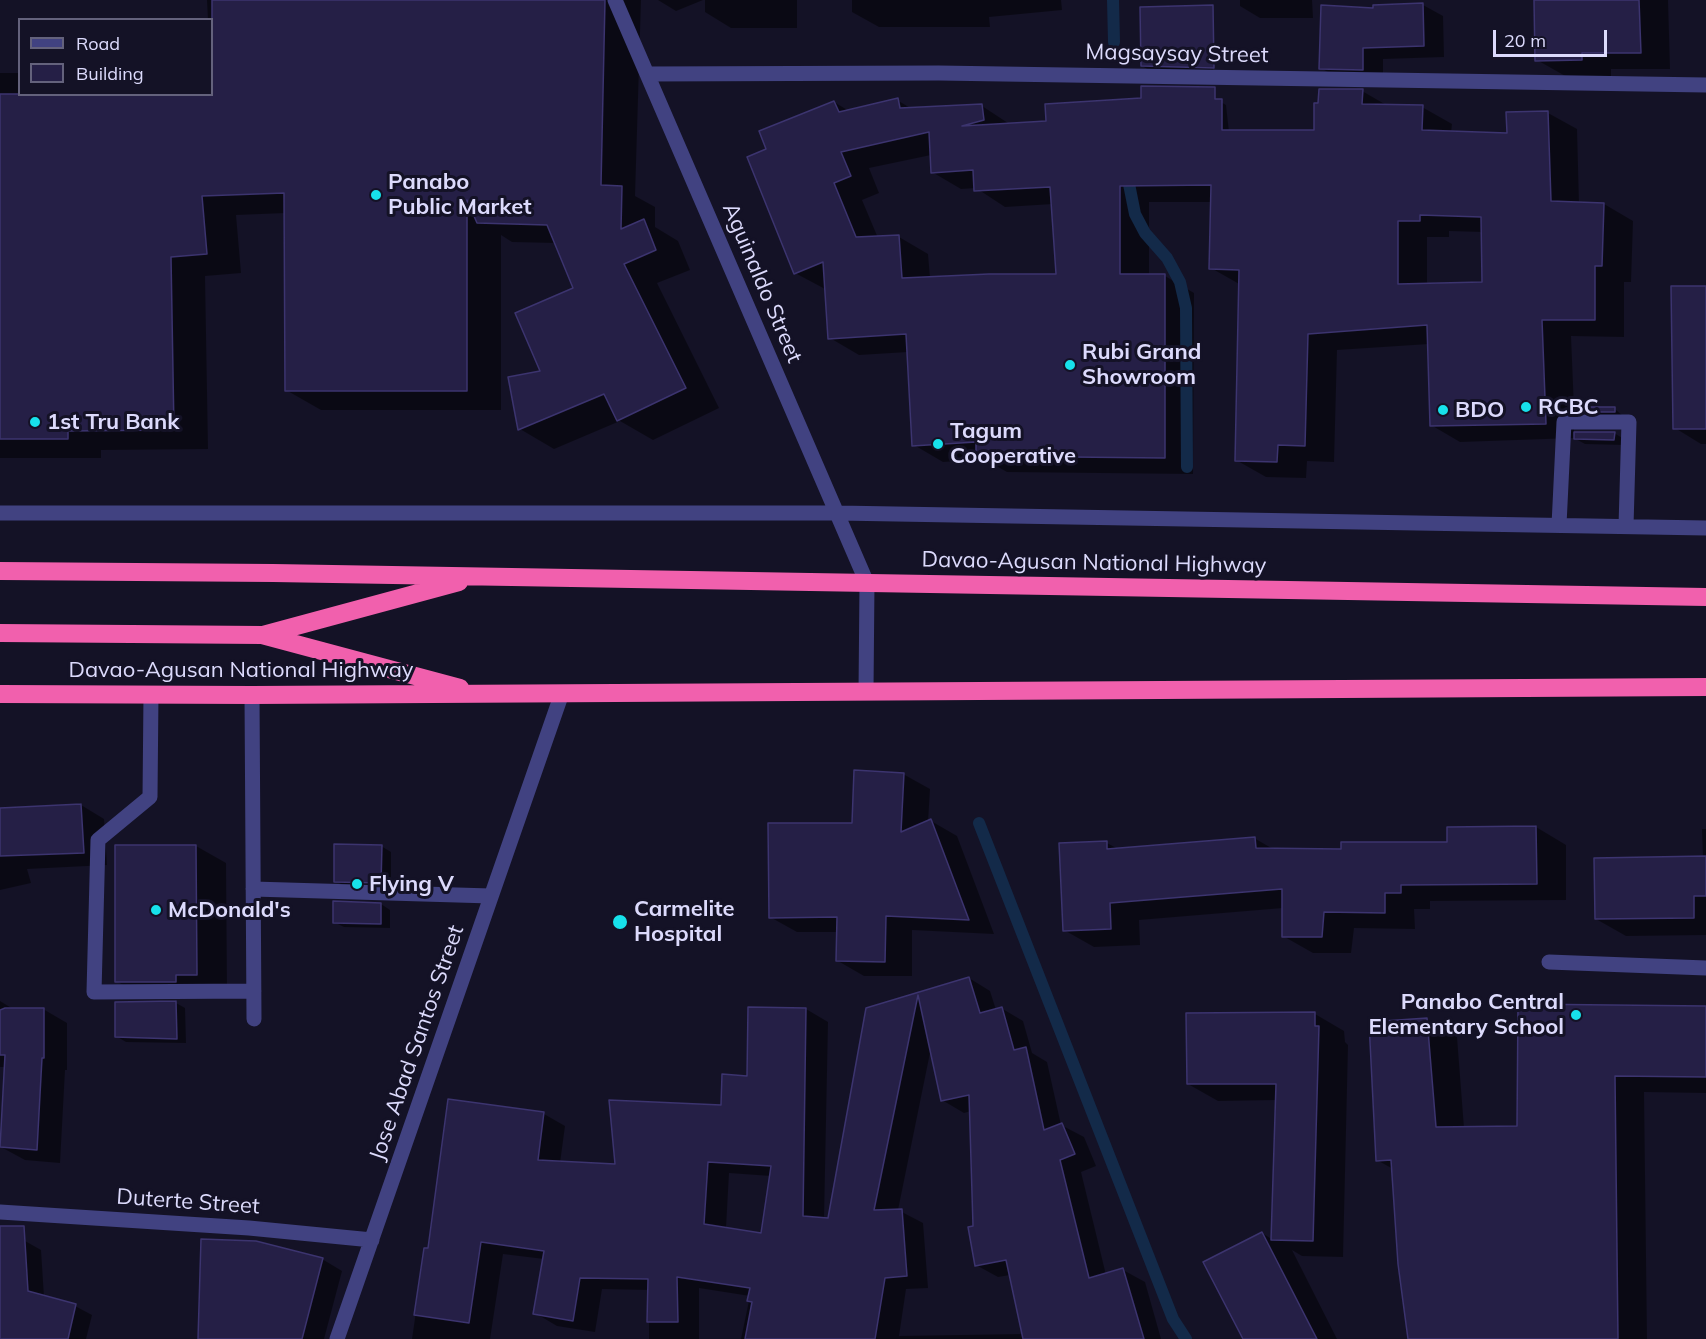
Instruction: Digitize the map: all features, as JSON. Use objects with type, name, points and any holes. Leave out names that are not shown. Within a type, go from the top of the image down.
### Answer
[{"type":"highway","name":"Davao-Agusan National Highway","points":[[0,571],[481,576],[1706,597]]},
{"type":"highway","name":"Davao-Agusan National Highway","points":[[262,635],[481,576]]},
{"type":"highway","name":"Davao-Agusan National Highway","points":[[0,633],[262,635],[482,694]]},
{"type":"highway","name":"Davao-Agusan National Highway","points":[[0,694],[252,695],[1706,687]]},
{"type":"street","name":"Aguinaldo Street","points":[[615,0],[867,583]]},
{"type":"street","name":"Magsaysay Street","points":[[647,74],[939,73],[1706,85]]},
{"type":"street","points":[[1559,525],[1564,422],[1629,422],[1626,526]]},
{"type":"street","points":[[0,513],[838,513],[1706,528]]},
{"type":"street","points":[[866,692],[867,583]]},
{"type":"street","name":"Jose Abad Santos Street","points":[[338,1339],[562,693]]},
{"type":"street","points":[[151,694],[150,797],[98,840],[94,992],[254,991]]},
{"type":"street","points":[[252,695],[254,1019]]},
{"type":"street","points":[[253,889],[491,896]]},
{"type":"street","points":[[1549,962],[1706,968]]},
{"type":"street","name":"Duterte Street","points":[[0,1212],[249,1228],[372,1240]]},
{"type":"building","points":[[212,0],[605,0],[601,185],[622,186],[621,229],[644,219],[656,250],[624,264],[686,388],[617,421],[604,394],[518,430],[508,377],[540,371],[515,313],[573,288],[547,225],[477,223],[467,200],[467,391],[285,391],[284,193],[202,196],[207,254],[171,257],[174,430],[68,431],[68,439],[0,439],[0,94],[18,94],[18,96],[213,96]]},
{"type":"building","points":[[1534,0],[1639,0],[1641,53],[1582,53],[1582,60],[1535,61]]},
{"type":"building","points":[[1423,3],[1424,46],[1363,48],[1363,70],[1319,69],[1321,5],[1373,8],[1373,5]]},
{"type":"building","points":[[1213,5],[1214,68],[1141,66],[1140,7]]},
{"type":"building","points":[[1141,86],[1215,87],[1215,99],[1222,99],[1222,130],[1314,130],[1314,103],[1318,103],[1319,89],[1363,89],[1362,104],[1423,105],[1422,130],[1507,133],[1506,112],[1548,111],[1551,201],[1604,203],[1602,266],[1595,266],[1595,320],[1542,320],[1546,424],[1430,426],[1427,325],[1308,334],[1305,446],[1278,445],[1277,462],[1235,461],[1239,270],[1209,269],[1211,185],[1120,186],[1120,274],[1165,274],[1165,458],[976,456],[976,442],[912,446],[906,334],[828,339],[823,262],[794,274],[747,157],[766,149],[759,131],[834,101],[839,112],[898,98],[900,108],[982,104],[984,120],[962,126],[1046,121],[1045,104],[1141,98]],"holes":[[[929,132],[931,173],[973,170],[974,191],[1050,187],[1056,274],[902,278],[899,235],[856,237],[834,183],[851,176],[841,152]],[[1420,215],[1481,217],[1482,282],[1398,284],[1398,221],[1420,221]]]},
{"type":"building","points":[[1671,286],[1706,286],[1706,429],[1673,429]]},
{"type":"building","points":[[1574,407],[1615,407],[1615,412],[1574,412]]},
{"type":"building","points":[[1574,432],[1615,432],[1614,440],[1574,439]]},
{"type":"building","points":[[854,770],[904,773],[901,832],[931,819],[969,920],[886,916],[885,962],[836,961],[837,917],[769,918],[768,823],[852,823]]},
{"type":"building","points":[[81,804],[84,853],[0,856],[0,808]]},
{"type":"building","points":[[1536,826],[1537,884],[1401,885],[1401,893],[1385,893],[1385,913],[1324,912],[1322,937],[1282,937],[1282,889],[1110,903],[1111,929],[1063,931],[1059,843],[1107,841],[1107,849],[1255,837],[1256,848],[1341,849],[1341,842],[1447,842],[1447,827]]},
{"type":"building","points":[[334,844],[382,845],[381,883],[334,882]]},
{"type":"building","name":"McDonald's","points":[[115,845],[196,845],[197,975],[176,975],[176,982],[115,982]]},
{"type":"building","points":[[1706,856],[1706,896],[1694,896],[1694,918],[1595,919],[1594,858]]},
{"type":"building","points":[[333,901],[381,903],[381,924],[333,923]]},
{"type":"building","points":[[969,977],[980,1013],[1002,1007],[1014,1050],[1026,1047],[1044,1130],[1062,1123],[1075,1154],[1060,1160],[1089,1278],[1123,1268],[1144,1339],[1023,1339],[1006,1260],[975,1266],[968,1227],[973,1226],[969,1095],[941,1101],[918,995],[874,1210],[902,1209],[907,1276],[885,1278],[875,1339],[745,1339],[752,1302],[747,1301],[750,1288],[677,1277],[678,1322],[647,1322],[648,1279],[580,1278],[573,1321],[533,1314],[544,1251],[481,1242],[469,1323],[414,1315],[424,1248],[428,1248],[448,1099],[544,1112],[538,1160],[615,1164],[609,1100],[721,1105],[722,1074],[747,1076],[748,1007],[806,1008],[803,1216],[828,1218],[866,1008]],"holes":[[[708,1162],[771,1166],[761,1233],[704,1224]]]},
{"type":"building","points":[[176,1001],[177,1039],[115,1037],[115,1002]]},
{"type":"building","points":[[1518,1004],[1706,1006],[1706,1077],[1615,1076],[1618,1339],[1408,1339],[1398,1264],[1391,1160],[1376,1161],[1369,1022],[1427,1018],[1436,1127],[1517,1126]]},
{"type":"building","points":[[44,1008],[44,1058],[42,1058],[37,1150],[0,1147],[5,1055],[0,1055],[0,1010]]},
{"type":"building","points":[[1315,1012],[1315,1026],[1319,1026],[1313,1241],[1271,1240],[1276,1084],[1187,1084],[1186,1013]]},
{"type":"building","points":[[0,1226],[24,1226],[28,1291],[76,1304],[68,1339],[0,1339]]},
{"type":"building","points":[[1262,1232],[1317,1339],[1243,1339],[1203,1262]]},
{"type":"building","points":[[201,1239],[256,1241],[323,1258],[302,1339],[198,1339]]},
{"type":"waterway","points":[[1113,0],[1114,42]]},
{"type":"waterway","points":[[1126,169],[1135,214],[1145,233],[1167,258],[1180,282],[1186,308],[1187,467]]},
{"type":"waterway","points":[[979,823],[1173,1319],[1186,1339]]},
{"type":"place","name":"Panabo Public Market","points":[[376,195]]},
{"type":"place","name":"Rubi Grand Showroom","points":[[1070,365]]},
{"type":"place","name":"RCBC","points":[[1526,407]]},
{"type":"place","name":"BDO","points":[[1443,410]]},
{"type":"place","name":"1st Tru Bank","points":[[35,422]]},
{"type":"place","name":"Tagum Cooperative","points":[[938,444]]},
{"type":"place","name":"Flying V","points":[[357,884]]},
{"type":"place","name":"McDonald's","points":[[156,910]]},
{"type":"place","name":"Carmelite Hospital","points":[[620,922]]},
{"type":"place","name":"Panabo Central Elementary School","points":[[1576,1015]]}]
